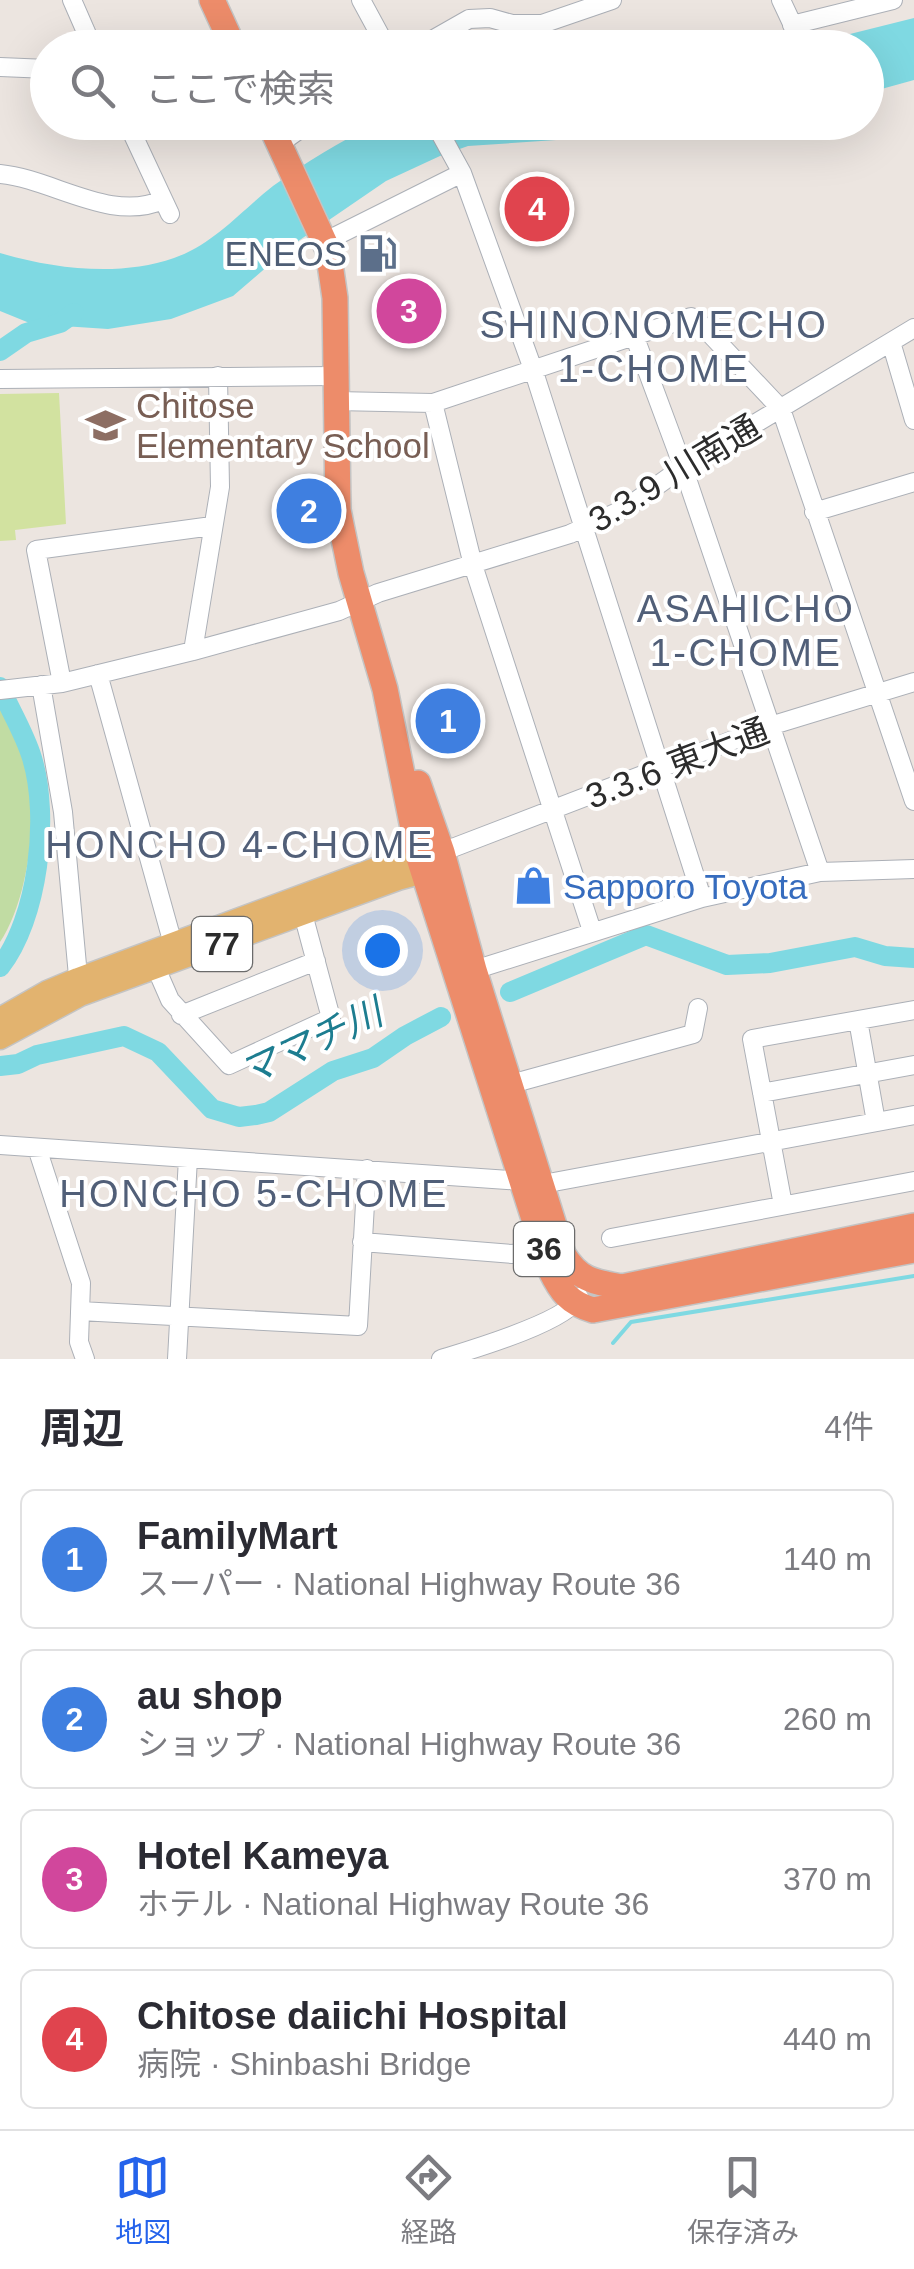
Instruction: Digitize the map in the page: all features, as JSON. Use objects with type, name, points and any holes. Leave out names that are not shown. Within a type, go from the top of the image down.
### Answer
[{"type":"highway","points":[[212,0],[226,30]]},
{"type":"highway","name":"36","points":[[279,144],[321,231],[335,298],[338,510],[360,602],[428,861],[533,1183],[563,1254],[574,1271],[587,1281],[622,1287],[914,1226]]},
{"type":"highway","name":"36","points":[[428,861],[474,970],[511,1084],[544,1250],[561,1292],[576,1305],[593,1310],[914,1250]]},
{"type":"main road","name":"77","points":[[2,1028],[79,987],[174,944],[394,862],[428,861]]},
{"type":"main road","name":"77","points":[[79,987],[156,968],[304,914],[428,861]]},
{"type":"street","points":[[72,0],[85,30]]},
{"type":"street","points":[[361,0],[377,30]]},
{"type":"street","points":[[449,30],[468,19],[542,24],[582,5],[612,0]]},
{"type":"street","points":[[781,0],[794,28],[893,0]]},
{"type":"street","points":[[0,67],[30,68]]},
{"type":"street","points":[[0,174],[20,176],[74,197],[166,207],[135,140]]},
{"type":"street","points":[[445,140],[462,173],[534,372],[702,898]]},
{"type":"street","points":[[321,231],[462,173]]},
{"type":"street","points":[[0,378],[218,376],[432,403],[691,317],[781,409],[914,802]]},
{"type":"street","name":"3.3.9 川南通","points":[[0,690],[42,686],[193,652],[584,528],[626,508],[683,467],[914,328]]},
{"type":"street","points":[[634,335],[683,467],[820,872]]},
{"type":"street","points":[[892,342],[914,420]]},
{"type":"street","points":[[193,652],[220,487],[218,376]]},
{"type":"street","points":[[432,403],[473,565],[592,931]]},
{"type":"street","points":[[814,512],[914,482]]},
{"type":"street","points":[[62,682],[36,550],[212,526]]},
{"type":"street","points":[[98,674],[174,944]]},
{"type":"street","name":"3.3.6 東大通","points":[[428,861],[770,726],[914,682]]},
{"type":"street","points":[[42,686],[64,812],[79,987]]},
{"type":"street","points":[[474,970],[702,898],[820,872],[914,869]]},
{"type":"street","points":[[156,968],[181,1015],[229,1066],[331,1018],[304,914]]},
{"type":"street","points":[[181,1015],[316,961]]},
{"type":"street","points":[[511,1084],[693,1034],[698,1008]]},
{"type":"street","points":[[783,1205],[752,1039],[914,1010]]},
{"type":"street","points":[[858,1020],[876,1122]]},
{"type":"street","points":[[762,1093],[914,1065]]},
{"type":"street","points":[[0,1146],[533,1183],[914,1115]]},
{"type":"street","points":[[37,1148],[82,1283],[79,1342],[85,1359]]},
{"type":"street","points":[[177,1359],[188,1158]]},
{"type":"street","points":[[80,1311],[358,1326],[367,1169]]},
{"type":"street","points":[[611,1238],[914,1181]]},
{"type":"street","points":[[362,1242],[512,1254],[544,1250]]},
{"type":"street","points":[[441,1359],[537,1326],[576,1305],[587,1281]]},
{"type":"green space","points":[[59,393],[66,524],[15,530],[16,540],[0,541],[0,394]]},
{"type":"green space","points":[[0,684],[25,765],[31,808],[30,848],[22,889],[0,942]]},
{"type":"water","points":[[914,18],[914,80],[884,88],[884,30],[866,30]]},
{"type":"water","points":[[346,140],[556,140],[468,146],[386,181],[291,246],[233,296],[171,319],[108,329],[32,324],[0,311],[0,253],[87,269],[132,267],[174,258],[214,236],[273,186]]},
{"type":"waterway","points":[[0,351],[26,333],[60,323],[74,313]]},
{"type":"waterway","points":[[0,687],[32,758],[40,809],[32,895],[13,947],[0,967]]},
{"type":"waterway","name":"ママチ川","points":[[510,992],[646,935],[727,965],[770,963],[855,947],[885,956],[914,958]]},
{"type":"waterway","name":"ママチ川","points":[[0,1066],[124,1036],[158,1052],[212,1109],[239,1117],[269,1112],[333,1071],[373,1058],[441,1017]]},
{"type":"waterway","points":[[613,1343],[631,1322],[914,1276]]},
{"type":"place","name":"Chitose daiichi Hospital","points":[[537,209]]},
{"type":"place","name":"ENEOS","points":[[377,253]]},
{"type":"place","name":"Hotel Kameya","points":[[409,311]]},
{"type":"place","name":"Chitose Elementary School","points":[[106,425]]},
{"type":"place","name":"au shop","points":[[309,511]]},
{"type":"place","name":"FamilyMart","points":[[448,721]]},
{"type":"place","name":"Sapporo Toyota","points":[[533,886]]},
{"type":"district","name":"SHINONOMECHO 1-CHOME","points":[[654,347]]},
{"type":"district","name":"ASAHICHO 1-CHOME","points":[[746,631]]},
{"type":"district","name":"HONCHO 4-CHOME","points":[[240,845]]},
{"type":"district","name":"HONCHO 5-CHOME","points":[[254,1194]]}]
